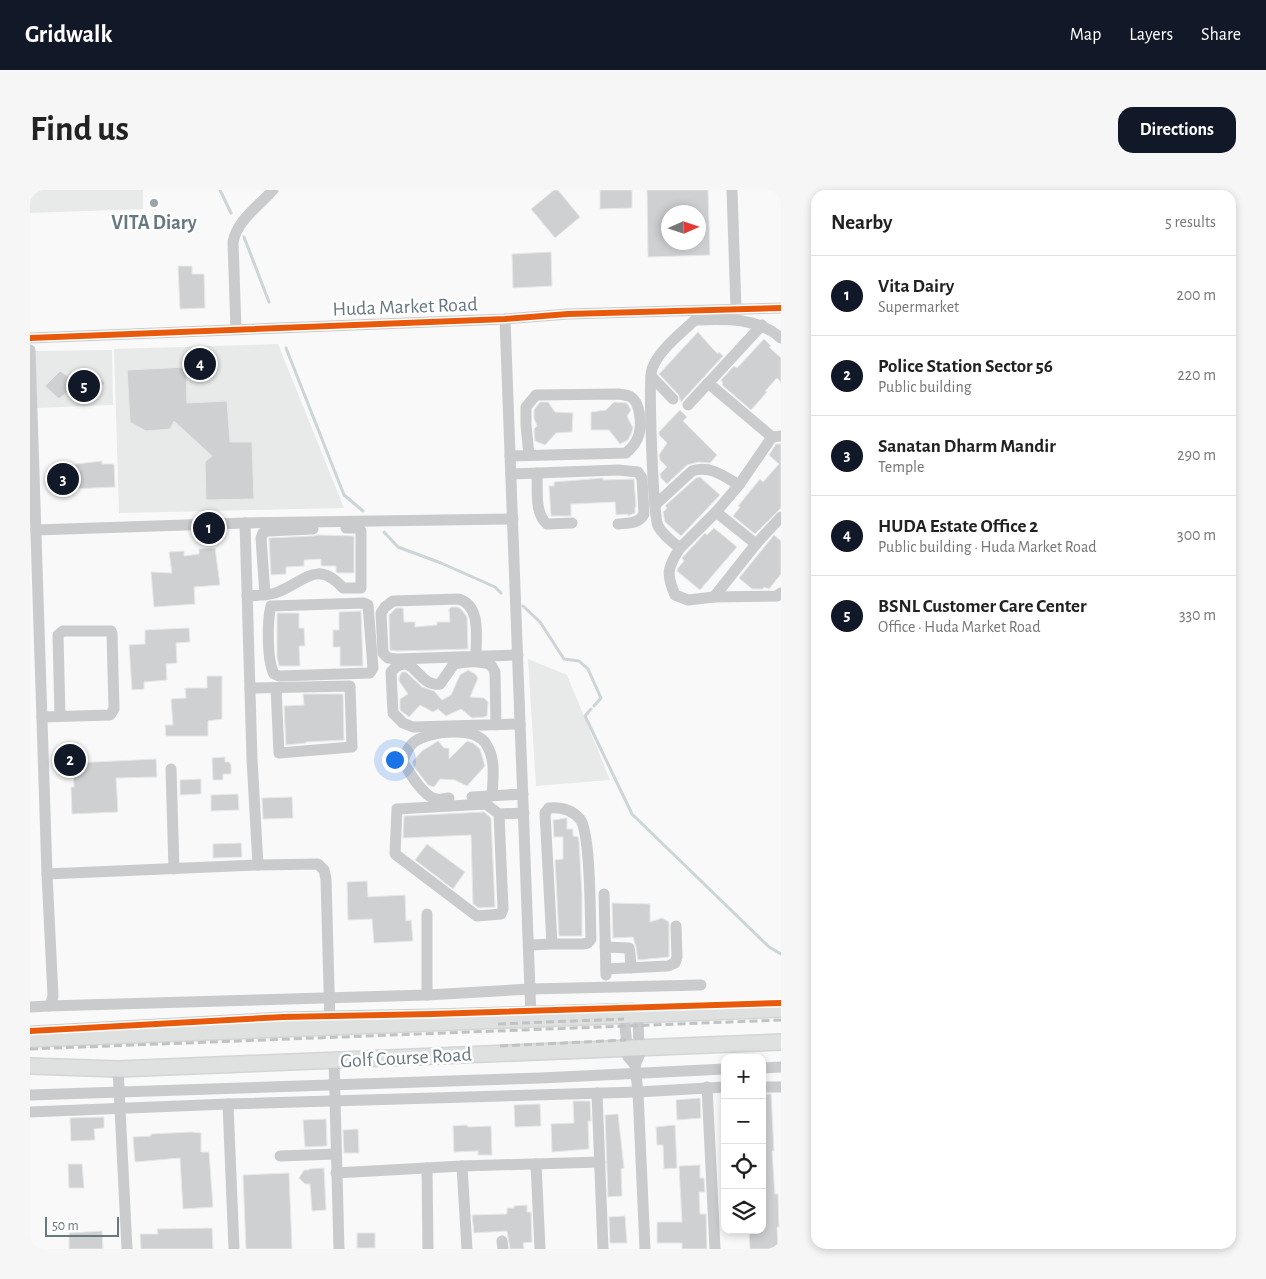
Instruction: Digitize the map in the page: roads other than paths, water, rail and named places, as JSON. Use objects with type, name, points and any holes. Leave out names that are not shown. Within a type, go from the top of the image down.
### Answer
[{"type":"main road","name":"Golf Course Road","points":[[30,1039],[330,1022],[531,1015],[631,1015],[781,1010]]},
{"type":"main road","name":"Golf Course Road","points":[[30,1066],[118,1069],[781,1042]]},
{"type":"street","points":[[236,329],[233,242],[235,232],[241,223],[273,190]]},
{"type":"street","points":[[732,190],[736,309]]},
{"type":"street","name":"Huda Market Road","points":[[30,338],[505,319],[568,314],[781,308]]},
{"type":"street","points":[[505,319],[531,1015],[781,1003]]},
{"type":"street","points":[[680,548],[668,539],[658,526],[655,504],[651,376],[656,358],[695,320],[727,319],[762,325],[781,338]]},
{"type":"street","points":[[688,405],[762,325]]},
{"type":"street","points":[[30,350],[46,874],[52,996],[51,1003],[48,1006]]},
{"type":"street","points":[[651,376],[673,399]]},
{"type":"street","points":[[708,384],[777,436],[740,485],[680,548],[672,560],[668,578],[675,595],[688,600],[714,597],[777,596],[781,593]]},
{"type":"street","points":[[510,456],[626,453],[632,447],[640,432],[637,404],[631,397],[619,394],[536,395],[526,407],[529,455]]},
{"type":"street","points":[[511,474],[618,470],[638,472],[642,478],[644,514],[642,518],[634,523],[618,524]]},
{"type":"street","points":[[655,504],[692,471],[716,471],[740,485]]},
{"type":"street","points":[[537,473],[539,513],[542,520],[547,524],[572,523]]},
{"type":"street","points":[[716,512],[756,544]]},
{"type":"street","points":[[714,597],[756,544],[781,517]]},
{"type":"street","points":[[36,530],[245,522],[512,519]]},
{"type":"street","points":[[245,522],[258,865]]},
{"type":"street","points":[[247,596],[265,595],[279,591],[300,578],[312,575],[328,575],[343,588],[361,588],[361,531],[358,528],[267,530],[261,538],[265,595]]},
{"type":"street","points":[[476,655],[475,615],[464,600],[393,601],[384,607],[381,613],[383,653],[388,658],[518,655]]},
{"type":"street","points":[[364,603],[368,605],[373,668],[370,672],[366,673],[278,676],[272,670],[269,634],[271,606],[364,603]]},
{"type":"street","points":[[30,724],[60,716],[110,715],[114,709],[111,631],[63,631],[58,635],[60,716]]},
{"type":"street","points":[[248,635],[269,634]]},
{"type":"street","points":[[249,655],[270,653]]},
{"type":"street","points":[[496,725],[494,672],[491,665],[485,662],[454,664],[440,684],[434,685],[427,682],[410,666],[403,663],[395,666],[391,672],[393,713],[403,723],[413,727],[496,725],[520,724]]},
{"type":"street","points":[[250,688],[350,686],[352,747],[279,752],[276,688]]},
{"type":"street","points":[[492,796],[492,757],[485,742],[478,736],[459,732],[427,735],[414,743],[406,752],[403,762],[414,781],[434,799],[492,796],[523,794]]},
{"type":"street","points":[[171,769],[174,868]]},
{"type":"street","points":[[499,814],[503,909],[501,914],[478,916],[395,854],[397,809],[486,804],[499,814],[524,814]]},
{"type":"street","points":[[529,945],[583,944],[588,943],[591,939],[588,844],[585,828],[581,820],[572,811],[555,808],[549,808],[545,813],[552,944]]},
{"type":"street","points":[[30,1031],[283,1017],[330,1022],[326,879],[324,870],[318,864],[46,874]]},
{"type":"street","points":[[604,894],[606,987]]},
{"type":"street","points":[[427,914],[427,995]]},
{"type":"street","points":[[606,969],[668,966],[676,963],[678,957],[676,926]]},
{"type":"street","points":[[605,947],[626,946],[630,953],[631,968]]},
{"type":"street","points":[[30,1007],[427,995],[530,989],[701,985]]},
{"type":"street","points":[[631,1015],[633,1049],[639,1056],[635,1069],[638,1092],[645,1249]]},
{"type":"street","points":[[334,1061],[339,1249]]},
{"type":"street","points":[[766,1068],[781,1067]]},
{"type":"street","points":[[118,1069],[127,1249]]},
{"type":"street","points":[[30,1095],[335,1085],[635,1069],[721,1069]]},
{"type":"street","points":[[30,1112],[638,1092],[721,1087]]},
{"type":"street","points":[[766,1087],[781,1087]]},
{"type":"street","points":[[707,1088],[715,1249]]},
{"type":"street","points":[[597,1093],[603,1249]]},
{"type":"street","points":[[228,1104],[234,1249]]},
{"type":"street","points":[[280,1156],[336,1154]]},
{"type":"street","points":[[336,1173],[462,1166],[600,1162]]},
{"type":"street","points":[[536,1164],[540,1249]]},
{"type":"street","points":[[462,1166],[467,1249]]},
{"type":"street","points":[[426,1168],[428,1249]]},
{"type":"waterway","points":[[220,190],[231,213]]},
{"type":"waterway","points":[[244,237],[269,302]]},
{"type":"waterway","points":[[286,348],[344,495],[363,511]]},
{"type":"waterway","points":[[384,532],[398,547],[441,563],[495,587],[501,593]]},
{"type":"waterway","points":[[523,606],[540,622],[564,659],[579,661],[588,669],[601,698],[594,706]]},
{"type":"waterway","points":[[591,709],[585,716],[632,814],[769,947],[781,954]]},
{"type":"railway","points":[[498,1024],[624,1019]]},
{"type":"railway","points":[[30,1049],[781,1020]]},
{"type":"railway","points":[[500,1046],[626,1040]]},
{"type":"place","name":"VITA Diary","points":[[154,203]]},
{"type":"place","name":"HUDA Estate Office 2","points":[[200,364]]},
{"type":"place","name":"BSNL Customer Care Center","points":[[84,386]]},
{"type":"place","name":"Sanatan Dharm Mandir","points":[[63,479]]},
{"type":"place","name":"Vita Dairy","points":[[209,528]]},
{"type":"place","name":"Police Station Sector 56","points":[[70,760]]}]
